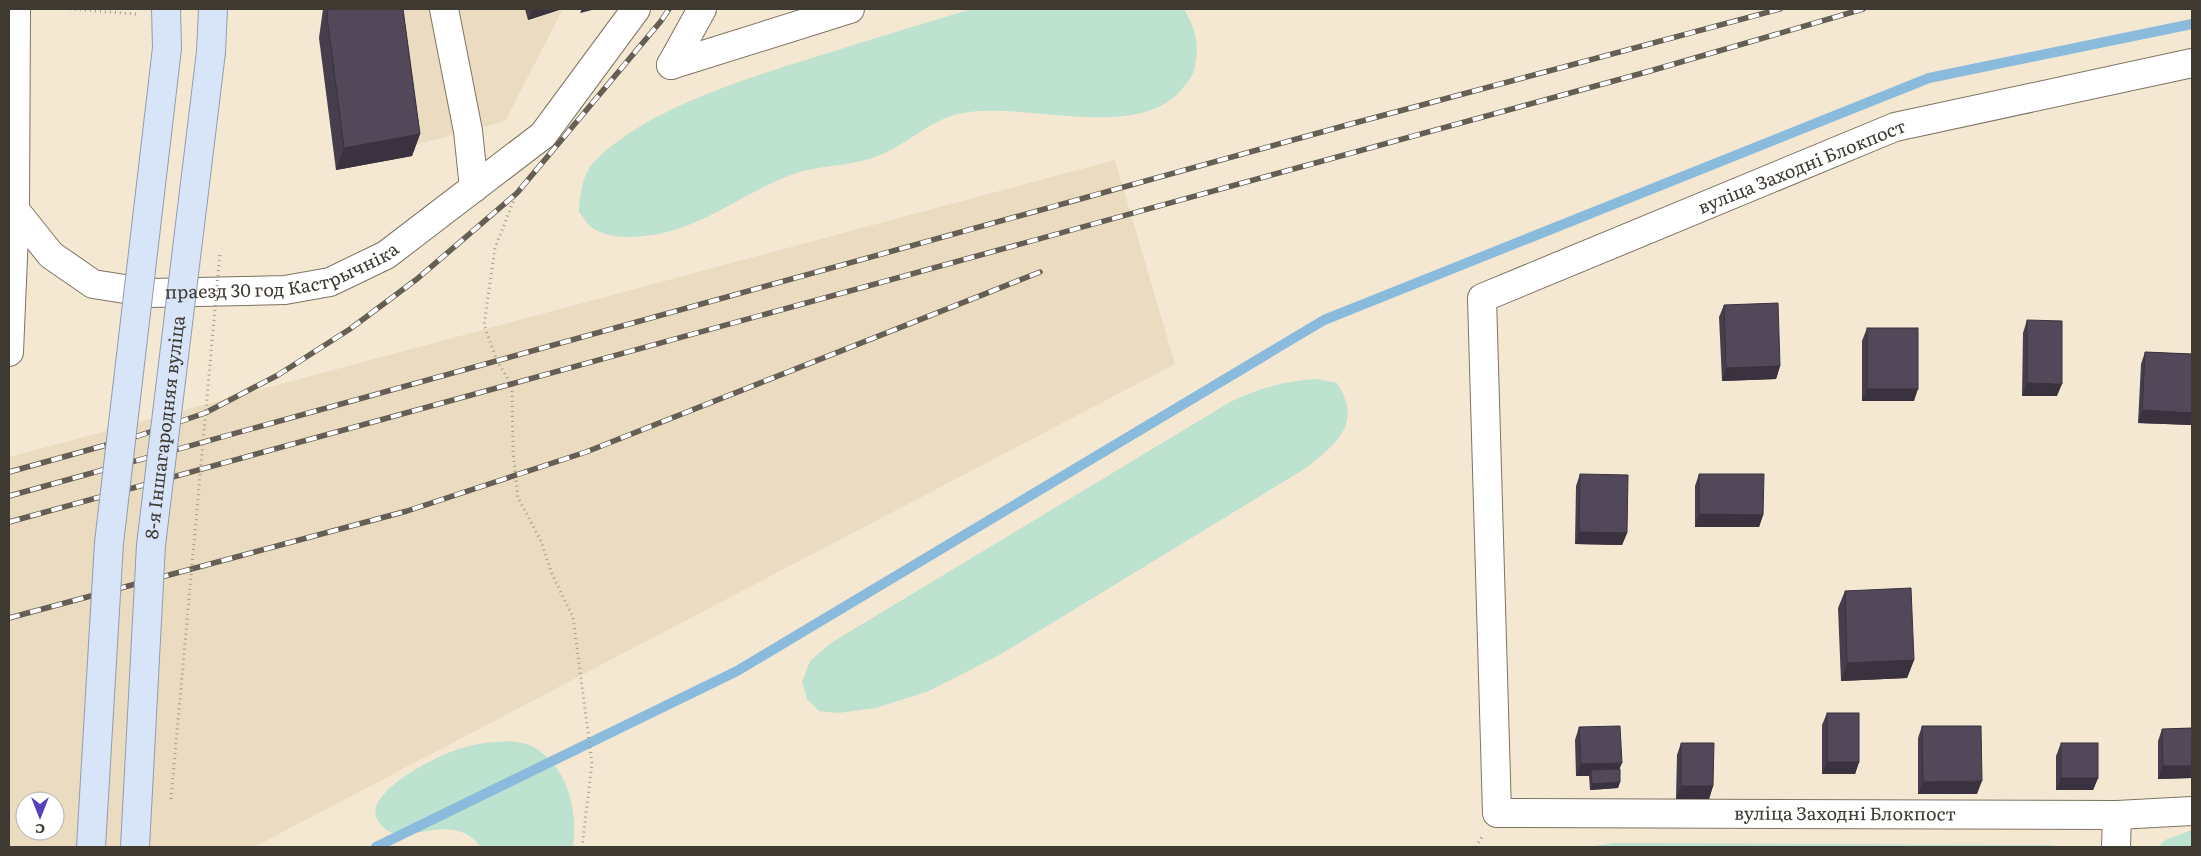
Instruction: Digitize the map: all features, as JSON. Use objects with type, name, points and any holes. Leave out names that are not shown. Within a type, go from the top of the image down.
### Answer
[{"type":"main road","points":[[91,847],[109,543],[167,48],[166,9]]},
{"type":"main road","name":"8-я Іншагародняя вуліца","points":[[135,847],[151,545],[211,52],[212,9]]},
{"type":"street","points":[[9,352],[15,210],[16,9]]},
{"type":"street","points":[[444,9],[468,131],[474,188]]},
{"type":"street","name":"праезд 30 год Кастрычніка","points":[[15,210],[51,255],[93,284],[150,293],[284,290],[330,282],[386,255],[543,135],[636,9]]},
{"type":"street","points":[[702,9],[671,65],[850,9]]},
{"type":"street","name":"вуліца Заходні Блокпост","points":[[2192,63],[1895,127],[1482,298],[1497,813],[2117,815],[2192,811]]},
{"type":"street","points":[[2116,847],[2117,815]]},
{"type":"path","points":[[70,9],[139,14]]},
{"type":"path","points":[[517,193],[495,248],[484,325],[497,361],[512,384],[513,452],[518,498],[541,541],[552,574],[573,617],[592,763],[582,847]]},
{"type":"path","points":[[170,808],[220,252]]},
{"type":"shaded area","points":[[323,9],[563,9],[505,121],[411,146],[412,156],[336,170],[319,38]]},
{"type":"shaded area","points":[[1115,160],[1175,364],[254,847],[9,847],[9,457]]},
{"type":"green space","points":[[972,9],[1184,9],[1196,38],[1197,53],[1194,70],[1191,78],[1182,89],[1161,106],[1134,115],[1104,117],[1071,116],[1005,111],[974,112],[948,117],[890,151],[859,162],[810,169],[791,175],[769,184],[712,215],[672,231],[626,237],[612,236],[591,227],[579,212],[584,179],[594,162],[615,143],[667,112],[727,86],[852,45]]},
{"type":"green space","points":[[1317,379],[1337,383],[1344,397],[1347,421],[1343,432],[1336,441],[1306,468],[1003,653],[929,691],[876,708],[838,713],[819,711],[807,699],[802,682],[810,661],[831,643],[1230,402],[1272,386],[1293,381]]},
{"type":"green space","points":[[509,741],[532,746],[554,765],[562,777],[572,804],[574,818],[573,847],[481,847],[468,835],[454,830],[399,834],[387,830],[378,821],[376,811],[380,800],[389,789],[416,769],[443,755],[460,749],[480,744]]},
{"type":"green space","points":[[2192,830],[2192,847],[2158,847],[2165,840]]},
{"type":"green space","points":[[1613,843],[2052,845],[2060,847],[1588,847]]},
{"type":"building","points":[[328,9],[403,9],[420,134],[344,148],[327,16]]},
{"type":"building","points":[[1778,303],[1780,366],[1726,368],[1724,305]]},
{"type":"building","points":[[2027,320],[2062,321],[2062,384],[2027,383]]},
{"type":"building","points":[[1867,328],[1918,328],[1918,389],[1867,389]]},
{"type":"building","points":[[2145,352],[2192,354],[2192,413],[2142,410]]},
{"type":"building","points":[[1580,474],[1628,475],[1627,533],[1579,532]]},
{"type":"building","points":[[1699,474],[1764,474],[1763,515],[1699,514]]},
{"type":"building","points":[[1911,588],[1914,660],[1847,663],[1845,591]]},
{"type":"building","points":[[1827,713],[1859,713],[1859,762],[1827,762]]},
{"type":"building","points":[[1620,726],[1622,763],[1581,764],[1579,727]]},
{"type":"building","points":[[1922,726],[1981,726],[1982,781],[1923,782]]},
{"type":"building","points":[[2192,728],[2192,766],[2163,766],[2162,729]]},
{"type":"building","points":[[1681,743],[1714,743],[1713,786],[1681,786]]},
{"type":"building","points":[[2061,743],[2098,743],[2098,778],[2061,778]]},
{"type":"building","points":[[1620,769],[1620,782],[1592,784],[1591,770]]},
{"type":"waterway","points":[[376,847],[737,671],[1324,320],[1929,78],[2192,24]]},
{"type":"railway","points":[[9,472],[135,437],[205,413],[278,375],[350,329],[417,279],[517,193],[669,9]]},
{"type":"railway","points":[[9,496],[1347,125],[1780,9]]},
{"type":"railway","points":[[9,522],[1650,71],[1863,9]]},
{"type":"railway","points":[[9,618],[407,511],[586,452],[1040,272]]}]
